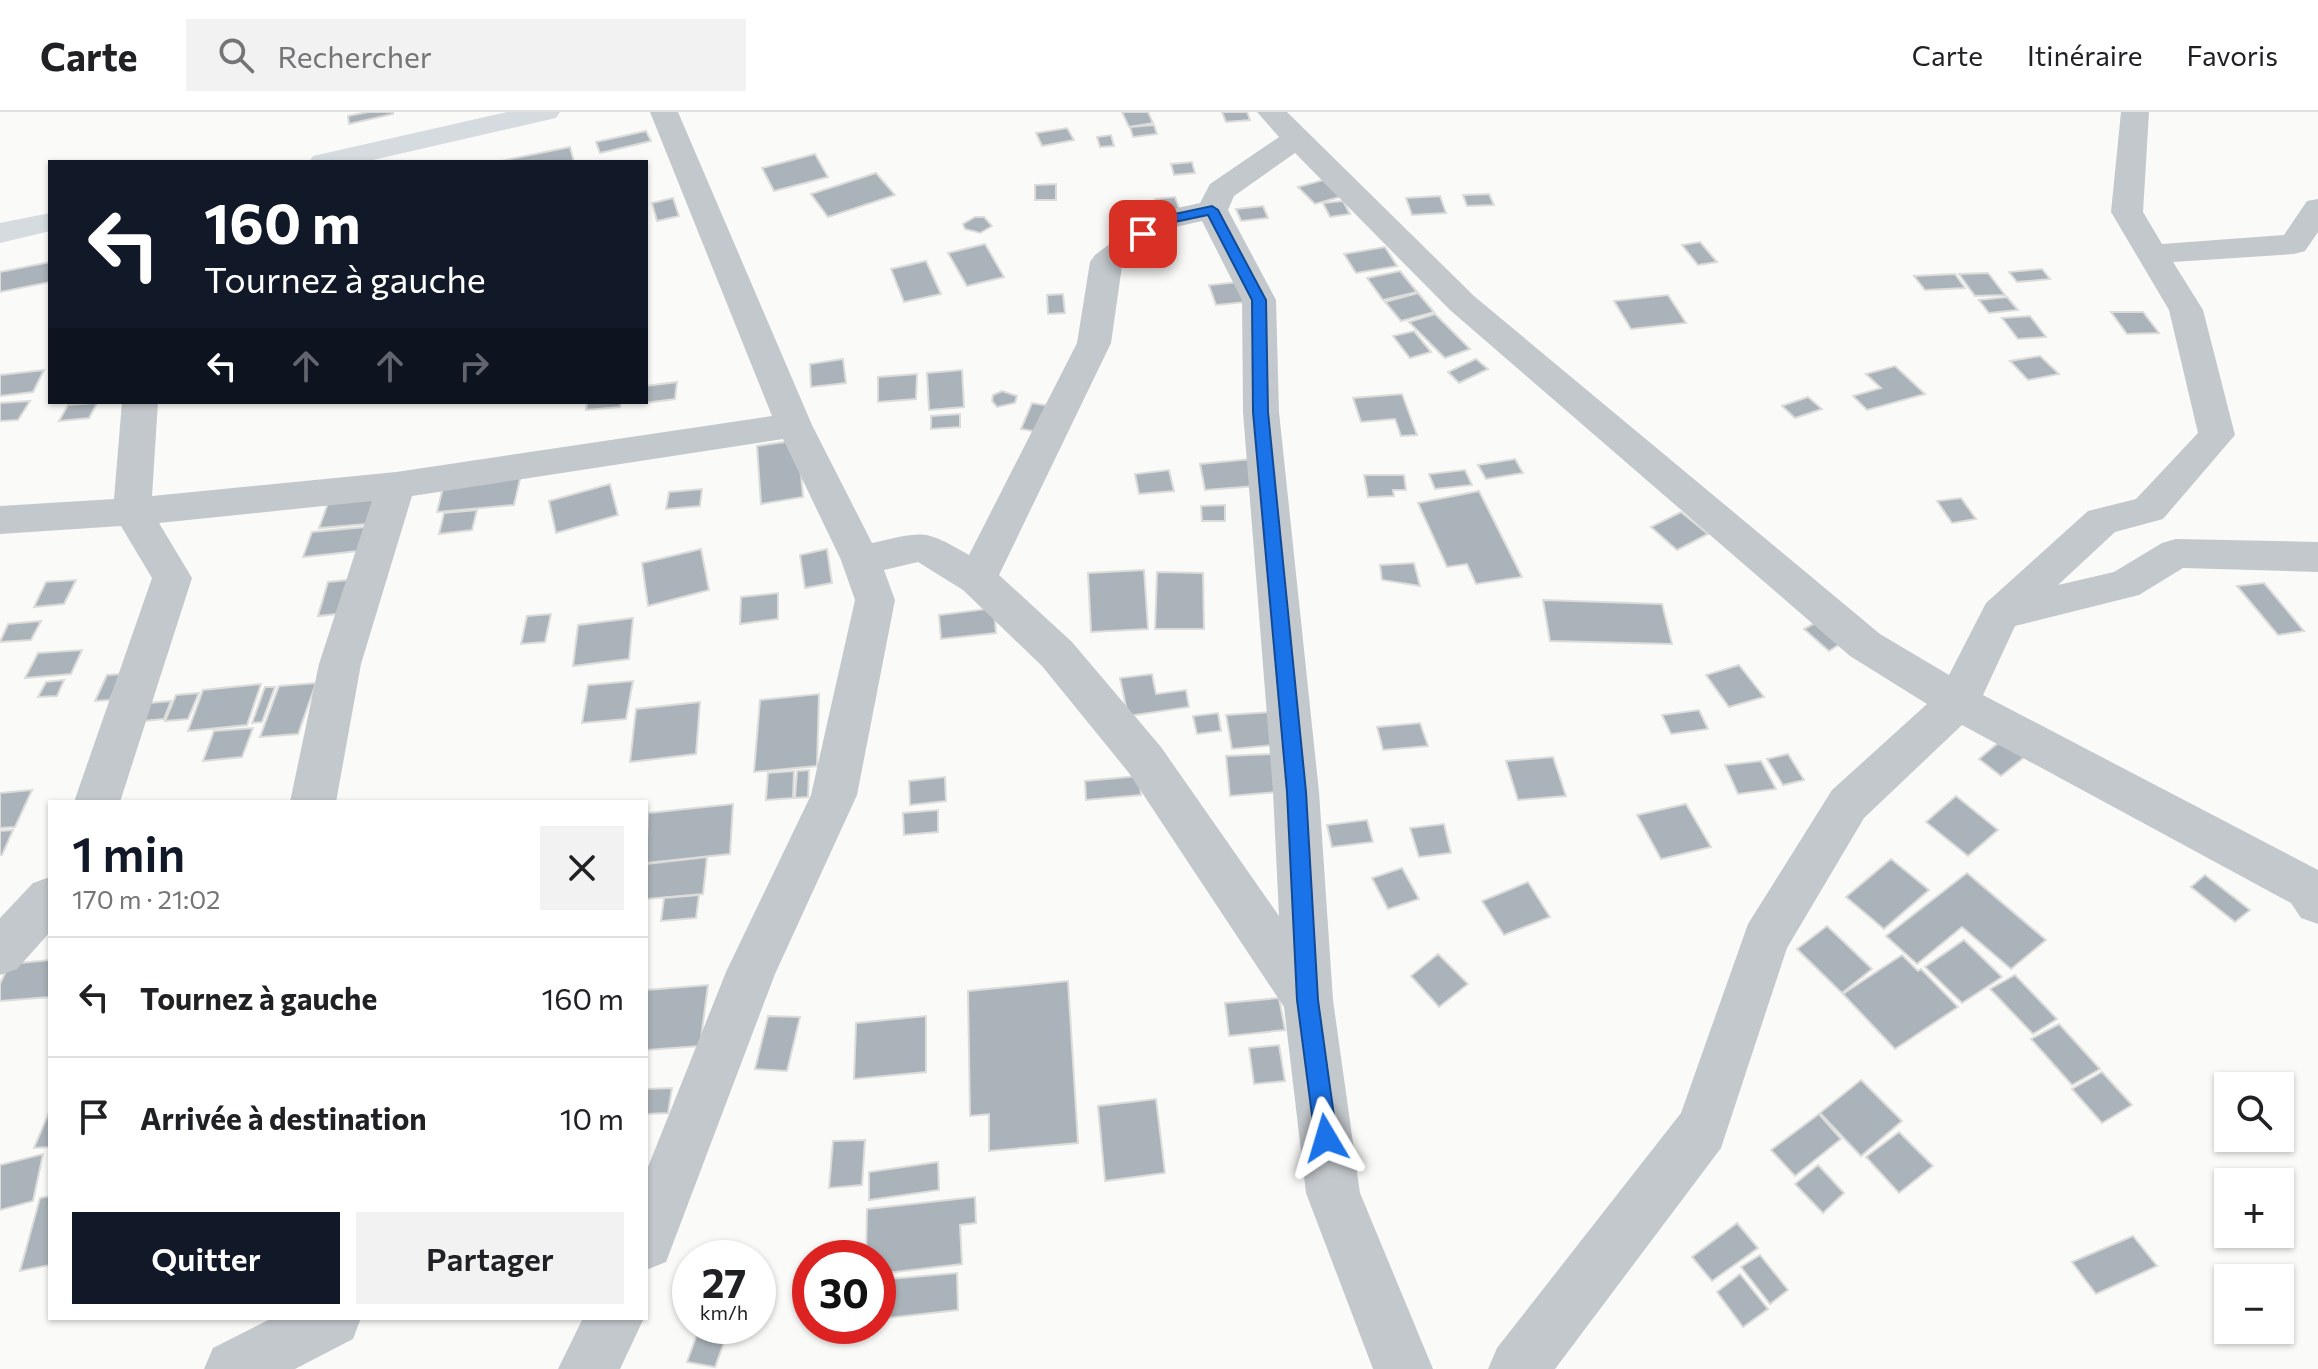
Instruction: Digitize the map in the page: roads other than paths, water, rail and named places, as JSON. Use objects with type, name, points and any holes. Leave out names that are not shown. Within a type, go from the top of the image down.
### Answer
[{"type":"main road","points":[[333,160],[546,112]]},
{"type":"main road","points":[[0,233],[48,222]]},
{"type":"street","points":[[648,1237],[751,972],[834,795],[875,600],[861,560],[794,425],[664,112]]},
{"type":"street","points":[[1518,1369],[1702,1129],[1765,940],[1848,804],[1958,702],[2000,614],[2102,521],[2149,509],[2217,435],[2186,310],[2127,212],[2135,112]]},
{"type":"street","points":[[1212,210],[1221,191],[1284,125],[1462,303],[1865,645],[1958,702],[2308,888],[2318,903]]},
{"type":"street","points":[[2152,254],[2294,244],[2318,208]]},
{"type":"street","points":[[977,579],[1094,343],[1106,262],[1161,221],[1212,210]]},
{"type":"street","points":[[1212,210],[1259,300],[1261,412],[1296,792],[1308,1000],[1333,1193],[1403,1369]]},
{"type":"street","points":[[98,800],[172,578],[132,512],[140,404]]},
{"type":"street","points":[[0,520],[132,512],[396,485],[794,425]]},
{"type":"street","points":[[313,800],[340,664],[396,485]]},
{"type":"street","points":[[861,560],[923,547],[977,579],[1057,654],[1145,760],[1308,1000]]},
{"type":"street","points":[[2000,614],[2125,584],[2176,553],[2318,557]]},
{"type":"street","points":[[0,953],[48,900]]},
{"type":"street","points":[[234,1369],[328,1320]]},
{"type":"street","points":[[588,1369],[614,1320]]}]
